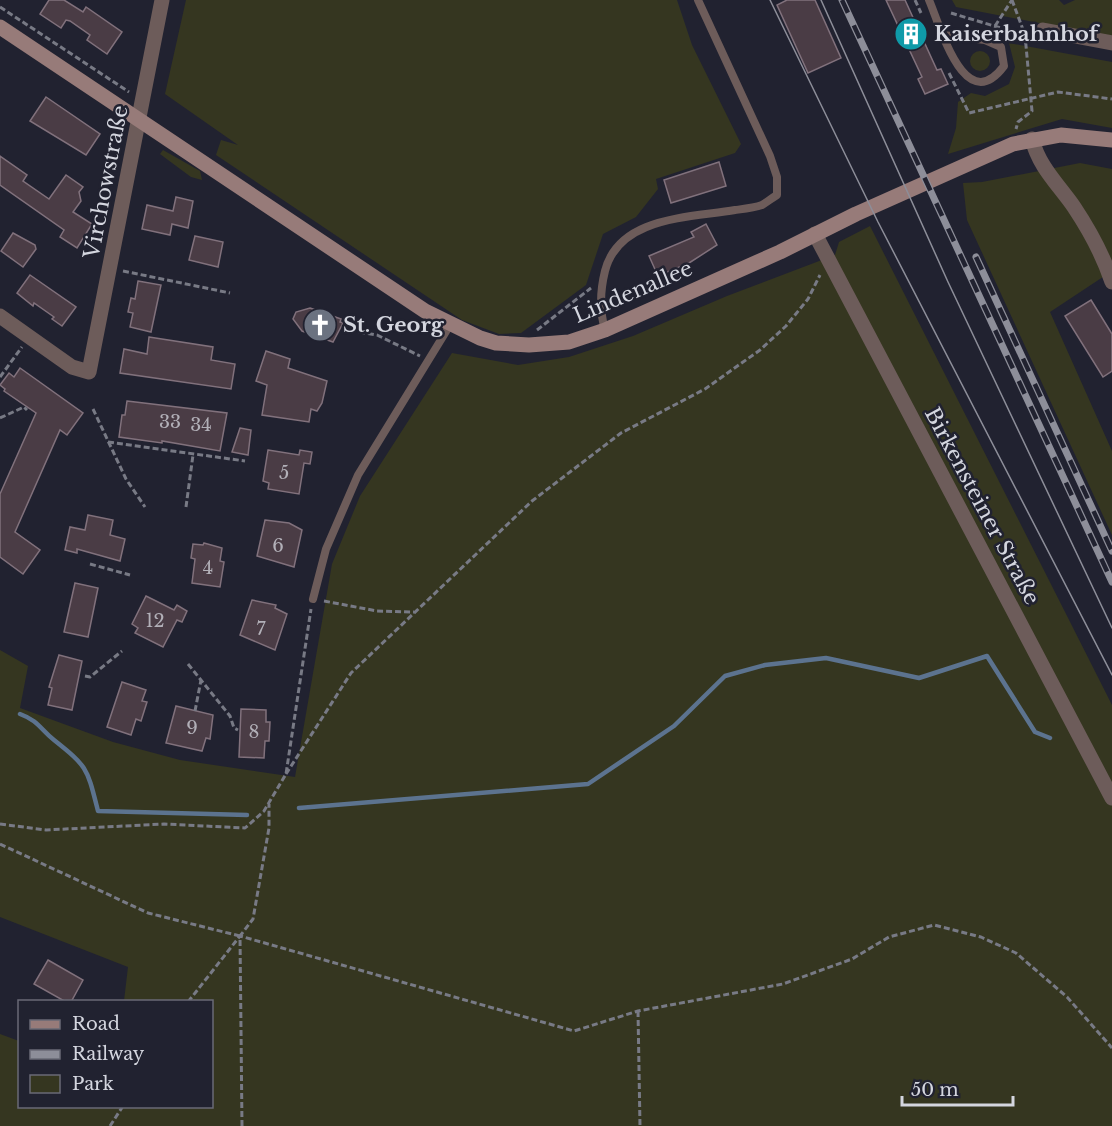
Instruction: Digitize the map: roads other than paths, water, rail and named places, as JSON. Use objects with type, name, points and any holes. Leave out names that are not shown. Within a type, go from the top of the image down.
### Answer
[{"type":"street","name":"Virchowstraße","points":[[0,316],[72,367],[89,372],[162,0]]},
{"type":"street","name":"Lindenallee","points":[[0,27],[141,114],[450,325],[495,343],[529,345],[569,342],[605,330],[973,160],[1032,139],[1061,135],[1112,140]]},
{"type":"street","points":[[1043,30],[1112,43]]},
{"type":"street","points":[[1032,139],[1043,167],[1073,206],[1102,254],[1112,282]]},
{"type":"street","name":"Birkensteiner Straße","points":[[815,234],[1112,798]]},
{"type":"lane","points":[[605,330],[600,312],[602,283],[614,251],[637,230],[663,222],[761,206],[777,195],[777,177],[770,156],[698,0]]},
{"type":"lane","points":[[928,0],[943,35],[957,64],[969,78],[980,84],[995,78],[1004,66],[1001,47],[985,40],[943,35]]},
{"type":"lane","points":[[314,599],[326,549],[358,475],[450,325]]},
{"type":"waterway","points":[[299,808],[588,784],[674,726],[725,676],[765,665],[826,658],[919,678],[987,656],[1035,732],[1050,738]]},
{"type":"waterway","points":[[20,714],[35,722],[80,763],[88,777],[98,811],[247,815]]},
{"type":"tram line","points":[[770,0],[878,222],[1112,675]]},
{"type":"tram line","points":[[821,0],[948,282],[1112,628]]},
{"type":"railway","points":[[842,0],[1112,582]]},
{"type":"railway","points":[[976,257],[1112,551]]},
{"type":"place","name":"Kaiserbahnhof","points":[[911,34]]},
{"type":"place","name":"St. Georg","points":[[320,325]]}]
